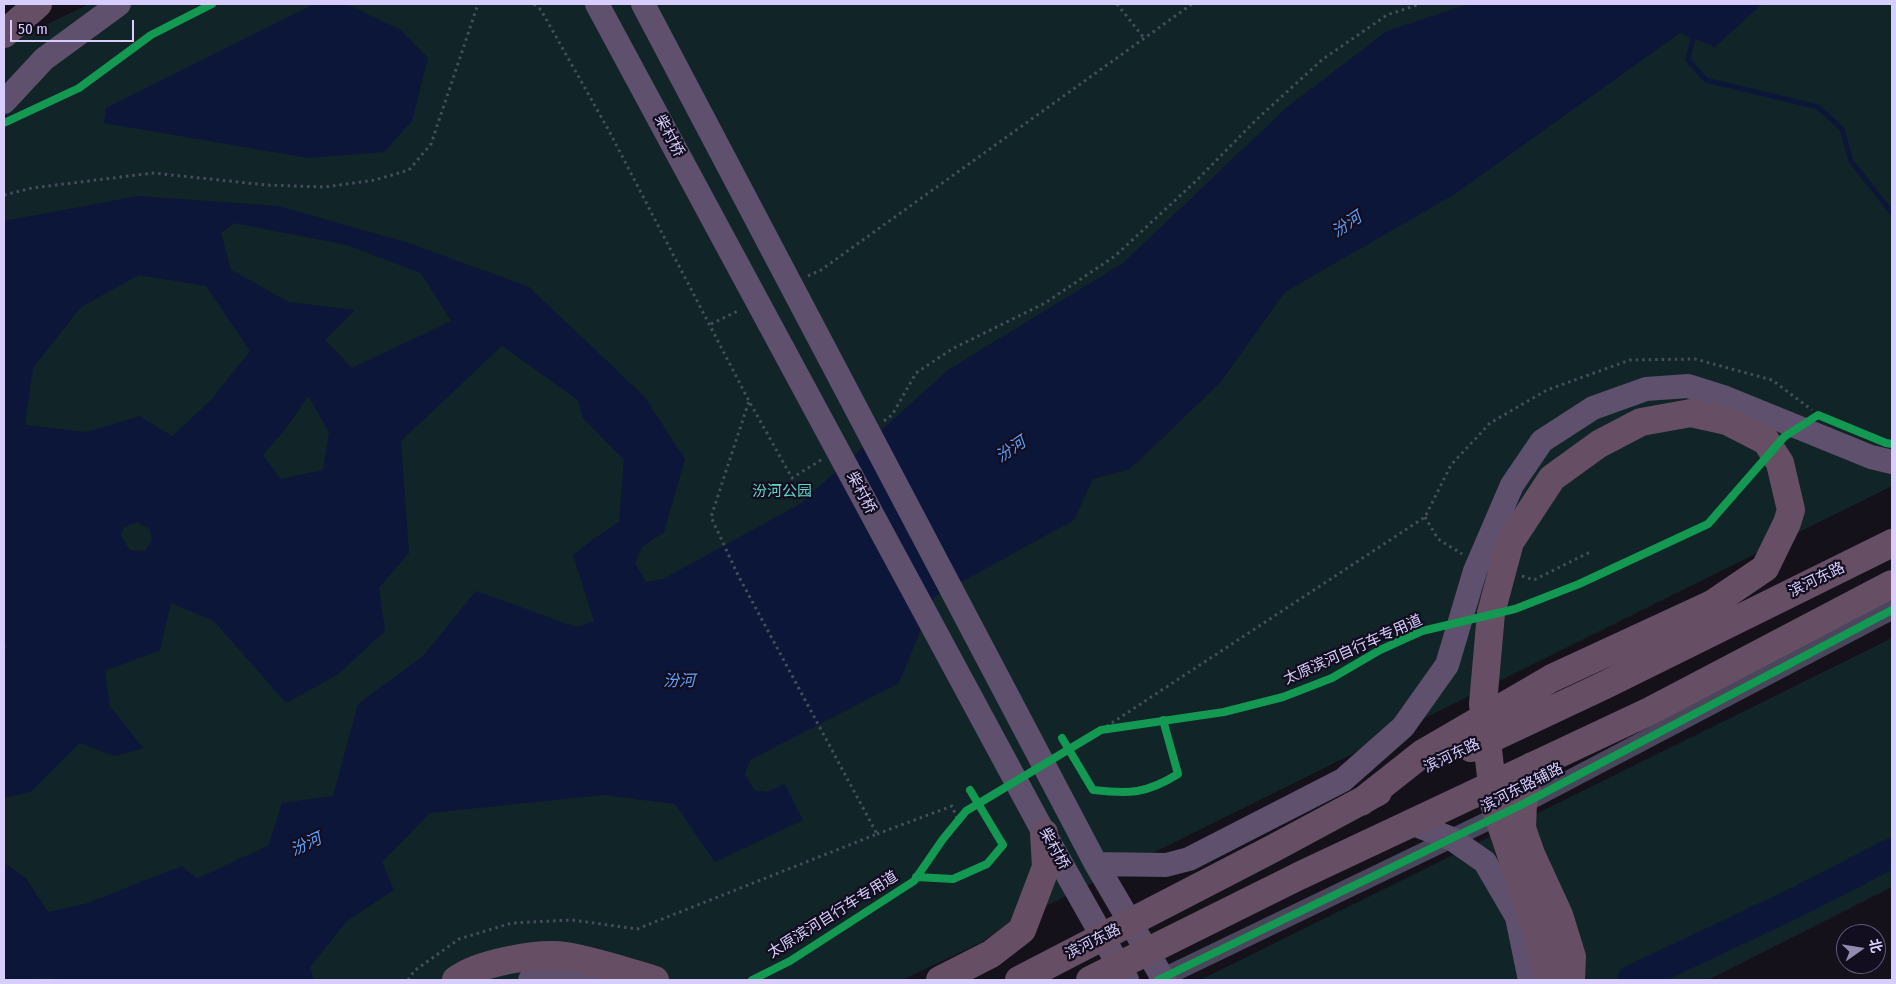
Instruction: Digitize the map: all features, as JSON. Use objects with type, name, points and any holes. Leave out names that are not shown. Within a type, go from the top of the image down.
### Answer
[{"type":"highway","points":[[4,15],[26,4]]},
{"type":"highway","points":[[4,34],[38,4]]},
{"type":"highway","points":[[1361,802],[1423,753],[1552,678],[1712,604],[1765,568],[1787,523],[1791,510],[1780,463],[1766,441],[1727,421],[1691,414],[1641,422],[1599,444],[1552,478],[1510,542],[1491,613],[1483,704],[1494,804],[1537,931],[1549,980]]},
{"type":"highway","name":"滨河东路","points":[[1019,980],[1397,782],[1605,685],[1892,544]]},
{"type":"highway","points":[[1090,980],[1299,876],[1650,710],[1892,584]]},
{"type":"highway","points":[[1532,766],[1524,804],[1522,828],[1558,914],[1572,957],[1571,980]]},
{"type":"highway","points":[[940,980],[991,954],[1022,930],[1046,867],[1044,833]]},
{"type":"highway","points":[[456,980],[464,974],[508,960],[565,956],[625,970],[655,980]]},
{"type":"main road","points":[[4,102],[44,59],[119,4]]},
{"type":"main road","name":"柴村桥","points":[[597,4],[1044,833],[1127,980]]},
{"type":"main road","name":"柴村桥","points":[[643,4],[1096,864],[1164,980]]},
{"type":"main road","points":[[1096,864],[1166,865],[1189,859],[1343,780],[1404,726],[1447,665],[1475,571],[1512,484],[1542,441],[1593,408],[1646,389],[1688,386],[1726,398],[1871,457],[1892,462]]},
{"type":"main road","points":[[1411,823],[1452,839],[1485,862],[1517,917],[1530,980]]},
{"type":"main road","points":[[530,980],[539,977],[604,980]]},
{"type":"street","name":"滨河东路辅路","points":[[1158,980],[1524,804],[1892,610]]},
{"type":"path","points":[[4,195],[32,188],[153,173],[266,184],[325,187],[375,180],[410,170],[431,144],[478,4]]},
{"type":"path","points":[[534,4],[541,10],[608,129],[711,324],[749,401],[792,478],[826,457]]},
{"type":"path","points":[[1117,4],[1144,38]]},
{"type":"path","points":[[804,278],[821,270],[1192,4]]},
{"type":"path","points":[[876,426],[892,415],[916,374],[952,349],[1045,303],[1115,256],[1197,180],[1256,119],[1323,59],[1387,15],[1420,4]]},
{"type":"path","points":[[711,324],[745,307]]},
{"type":"path","points":[[1098,732],[1425,517],[1452,465],[1490,423],[1547,390],[1630,360],[1695,359],[1772,380],[1815,417]]},
{"type":"path","points":[[749,401],[711,517],[724,547],[877,834]]},
{"type":"path","points":[[1098,732],[1119,727]]},
{"type":"path","points":[[408,980],[414,971],[459,939],[512,923],[572,920],[637,929],[952,806],[955,824]]},
{"type":"path","points":[[955,824],[966,811]]},
{"type":"green space","name":"汾河公园","points":[[89,4],[1892,4],[1892,486],[1004,927],[982,942],[902,980],[4,980],[4,45]]},
{"type":"green space","points":[[1892,638],[1892,887],[1708,980],[1200,980]]},
{"type":"water","points":[[314,4],[346,4],[401,30],[428,58],[412,121],[384,152],[308,158],[104,123],[106,108]]},
{"type":"water","name":"汾河","points":[[1468,4],[1762,4],[1715,47],[1680,33],[1455,194],[1285,292],[1221,382],[1130,469],[1093,479],[1074,520],[934,597],[899,683],[750,760],[745,774],[754,790],[767,792],[785,784],[803,820],[715,862],[675,804],[603,795],[430,813],[382,862],[394,890],[347,921],[310,967],[314,980],[55,980],[52,978],[4,980],[4,863],[26,878],[48,912],[85,904],[182,866],[213,892],[259,877],[282,803],[333,796],[358,704],[423,656],[476,591],[576,627],[594,621],[573,555],[619,522],[624,460],[583,418],[578,400],[502,346],[401,441],[409,553],[379,588],[385,631],[337,675],[286,703],[214,621],[171,603],[160,650],[105,671],[110,706],[143,748],[115,756],[80,743],[31,792],[4,798],[4,652],[7,646],[4,641],[4,221],[138,196],[279,206],[409,243],[529,287],[644,396],[685,459],[664,532],[642,547],[635,563],[646,582],[663,579],[800,504],[948,370],[1123,263],[1286,108],[1387,31]],"holes":[[[234,223],[347,245],[421,273],[451,321],[352,368],[325,340],[355,310],[289,302],[231,270],[221,233]],[[139,275],[206,286],[250,351],[211,400],[172,436],[140,416],[87,432],[25,425],[33,368],[81,307]],[[308,396],[329,432],[323,470],[281,479],[263,455],[288,426]],[[137,522],[149,528],[152,539],[145,551],[130,550],[121,536],[124,527]]]},
{"type":"waterway","points":[[1693,38],[1688,60],[1706,80],[1818,107],[1842,129],[1851,161],[1892,213]]},
{"type":"waterway","name":"汾河","points":[[173,906],[301,847]]},
{"type":"waterway","points":[[1632,980],[1801,900],[1892,853]]},
{"type":"cycle path","points":[[4,123],[79,88],[151,35],[212,4]]},
{"type":"cycle path","name":"太原滨河自行车专用道","points":[[752,980],[790,961],[914,881],[943,839],[966,811],[1101,730],[1224,712],[1283,697],[1332,678],[1380,650],[1422,631],[1515,609],[1579,584],[1708,524],[1784,437],[1818,415],[1892,444]]},
{"type":"cycle path","points":[[1158,980],[1523,804],[1892,610]]},
{"type":"cycle path","points":[[1062,738],[1093,790],[1137,791],[1156,786],[1178,774],[1163,720]]},
{"type":"cycle path","points":[[916,877],[953,879],[987,864],[1003,845],[970,790]]}]
